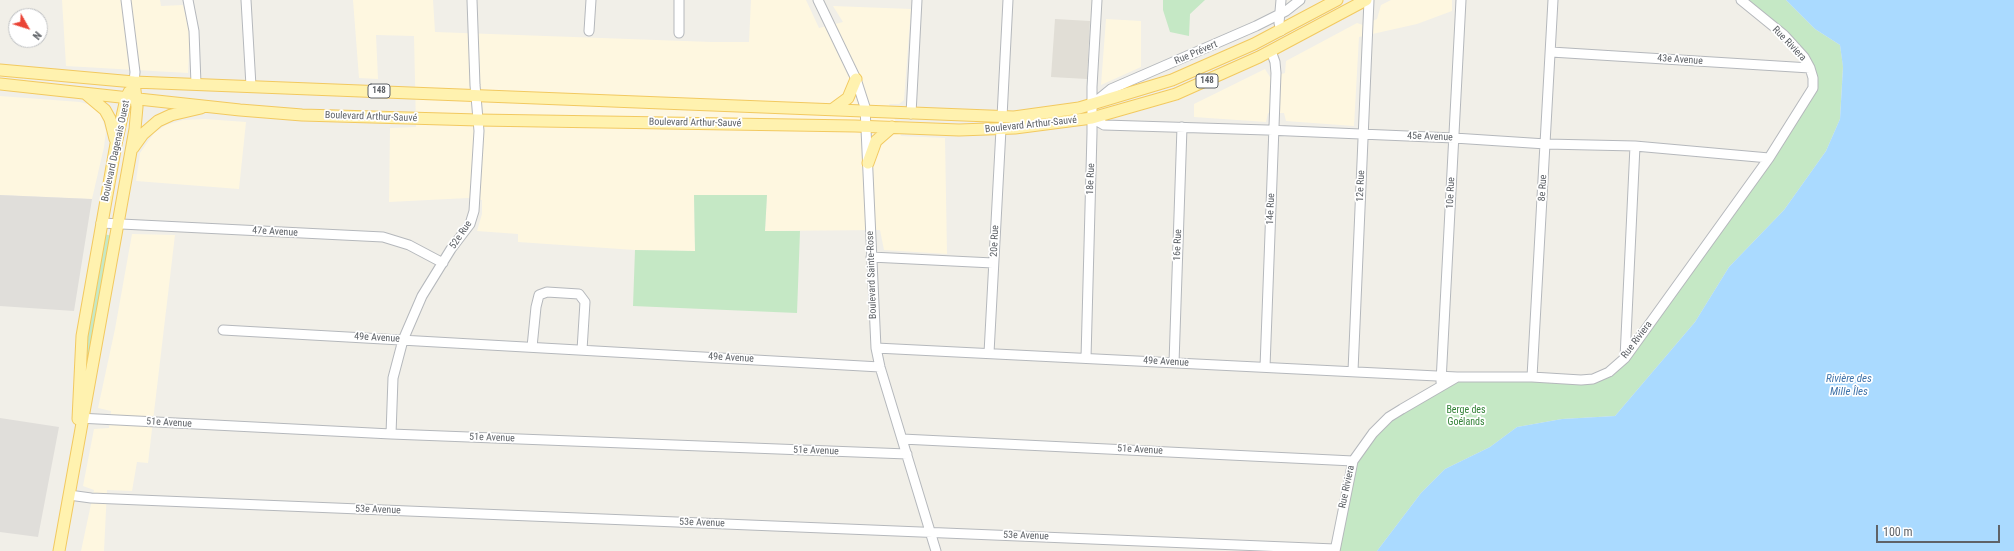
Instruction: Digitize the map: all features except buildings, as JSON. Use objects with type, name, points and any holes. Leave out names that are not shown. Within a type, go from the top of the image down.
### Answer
[{"type":"main road","name":"Boulevard Arthur-Sauvé","points":[[0,70],[134,82],[1002,117],[1042,114],[1079,108],[1172,80],[1218,61],[1281,31],[1337,0]]},
{"type":"main road","name":"Boulevard Arthur-Sauvé","points":[[0,84],[131,97],[208,107],[292,114],[478,120],[866,126],[958,130],[1001,129],[1092,118],[1155,101],[1185,90],[1271,51],[1366,0]]},
{"type":"main road","points":[[833,109],[848,98],[856,79]]},
{"type":"main road","name":"Boulevard Dagenais Ouest","points":[[81,418],[80,350],[116,144],[131,97],[134,82]]},
{"type":"main road","points":[[84,92],[97,101],[105,110],[110,119],[116,144]]},
{"type":"main road","name":"Boulevard Dagenais Ouest","points":[[60,551],[81,418],[131,151],[136,116],[131,97]]},
{"type":"main road","points":[[131,151],[143,134],[158,121],[171,115],[208,107]]},
{"type":"main road","points":[[868,163],[876,141],[892,128]]},
{"type":"street","points":[[126,0],[135,72],[134,82]]},
{"type":"street","points":[[188,0],[194,31],[196,84]]},
{"type":"street","points":[[246,0],[251,86]]},
{"type":"street","name":"52e Rue","points":[[391,434],[393,378],[403,340],[422,296],[470,224],[473,216],[477,181],[478,120],[472,0]]},
{"type":"street","points":[[589,31],[591,0]]},
{"type":"street","points":[[679,0],[679,33]]},
{"type":"street","name":"Boulevard Sainte-Rose","points":[[818,0],[856,79],[866,111],[876,348],[880,367],[936,551]]},
{"type":"street","points":[[911,114],[917,0]]},
{"type":"street","points":[[1002,117],[1008,0]]},
{"type":"street","name":"18e Rue","points":[[1086,358],[1092,87],[1097,0]]},
{"type":"street","points":[[1281,0],[1279,23],[1281,31]]},
{"type":"street","name":"Rue Prévert","points":[[1092,104],[1111,89],[1280,15],[1300,0]]},
{"type":"street","name":"12e Rue","points":[[1353,371],[1370,0]]},
{"type":"street","name":"10e Rue","points":[[1440,386],[1461,0]]},
{"type":"street","name":"8e Rue","points":[[1532,377],[1553,0]]},
{"type":"street","name":"Rue Riviera","points":[[1335,550],[1353,461],[1373,433],[1389,417],[1457,377],[1593,379],[1609,372],[1625,358],[1769,158],[1812,88],[1810,68],[1804,57],[1784,35],[1741,0]]},
{"type":"street","name":"14e Rue","points":[[1265,367],[1276,73],[1275,62],[1271,51]]},
{"type":"street","name":"43e Avenue","points":[[1551,52],[1810,68]]},
{"type":"street","name":"45e Avenue","points":[[1092,118],[1104,125],[1274,130],[1454,138],[1546,144],[1635,146],[1769,158]]},
{"type":"street","name":"16e Rue","points":[[1174,362],[1182,127]]},
{"type":"street","name":"20e Rue","points":[[989,353],[1001,129]]},
{"type":"street","points":[[1625,358],[1635,146]]},
{"type":"street","name":"47e Avenue","points":[[101,223],[383,237],[409,245],[443,263]]},
{"type":"street","points":[[871,257],[993,263]]},
{"type":"street","points":[[532,347],[536,307],[539,295],[547,292],[578,294],[585,302],[582,350]]},
{"type":"street","name":"49e Avenue","points":[[223,330],[880,367]]},
{"type":"street","name":"49e Avenue","points":[[876,348],[1457,377]]},
{"type":"street","name":"51e Avenue","points":[[81,418],[391,434],[907,454]]},
{"type":"street","name":"51e Avenue","points":[[902,438],[1353,461]]},
{"type":"street","name":"53e Avenue","points":[[69,495],[91,498],[1335,550]]},
{"type":"shaded area","points":[[62,0],[160,0],[161,6],[183,5],[190,35],[188,73],[66,66]]},
{"type":"shaded area","points":[[353,0],[433,0],[435,32],[712,42],[749,42],[751,0],[806,0],[819,28],[843,22],[833,6],[911,9],[904,100],[899,104],[889,104],[901,136],[945,138],[947,254],[884,250],[880,230],[765,231],[767,195],[694,195],[695,251],[635,250],[518,242],[518,234],[477,231],[482,214],[482,200],[468,198],[389,202],[390,128],[416,127],[414,36],[376,35],[378,79],[359,78]]},
{"type":"shaded area","points":[[1391,0],[1452,0],[1452,11],[1417,24],[1359,37],[1354,126],[1286,121],[1284,113],[1268,113],[1266,122],[1194,117],[1194,104],[1265,69],[1270,77],[1285,73],[1286,61],[1357,23],[1363,25],[1377,19],[1381,5]]},
{"type":"shaded area","points":[[1055,19],[1090,21],[1087,79],[1051,77]]},
{"type":"shaded area","points":[[1106,19],[1141,21],[1141,67],[1101,85]]},
{"type":"shaded area","points":[[0,96],[80,102],[91,105],[101,115],[106,131],[104,147],[92,199],[0,195]]},
{"type":"shaded area","points":[[205,119],[246,122],[239,189],[136,181],[140,153],[154,133],[166,125],[183,120]]},
{"type":"shaded area","points":[[0,195],[92,199],[74,311],[0,306]]},
{"type":"shaded area","points":[[132,234],[175,235],[148,463],[137,462],[132,491],[107,490],[104,551],[81,551],[94,490],[83,486],[94,429],[109,428],[111,411],[98,408],[115,329]]},
{"type":"shaded area","points":[[0,418],[59,427],[38,537],[0,532]]},
{"type":"green space","points":[[1163,0],[1205,0],[1190,14],[1189,36],[1170,32],[1163,10]]},
{"type":"green space","name":"Berge des Goélands","points":[[1741,0],[1786,0],[1815,29],[1840,45],[1843,66],[1840,119],[1826,151],[1784,210],[1729,267],[1695,322],[1615,416],[1562,419],[1517,427],[1490,447],[1445,469],[1421,493],[1377,551],[1335,551],[1353,461],[1373,433],[1457,377],[1532,377],[1579,384],[1597,380],[1623,361],[1813,89],[1804,57]]},
{"type":"green space","points":[[694,195],[767,195],[765,231],[800,231],[797,313],[633,306],[635,250],[695,251]]},
{"type":"green space","points":[[105,234],[111,236],[84,391],[85,347]]},
{"type":"water","name":"Rivière des Mille Îles","points":[[1786,0],[2014,0],[2014,551],[1377,551],[1421,493],[1445,469],[1490,447],[1517,427],[1562,419],[1615,416],[1695,322],[1729,267],[1784,210],[1826,151],[1840,119],[1843,67],[1840,45],[1815,29]]}]
